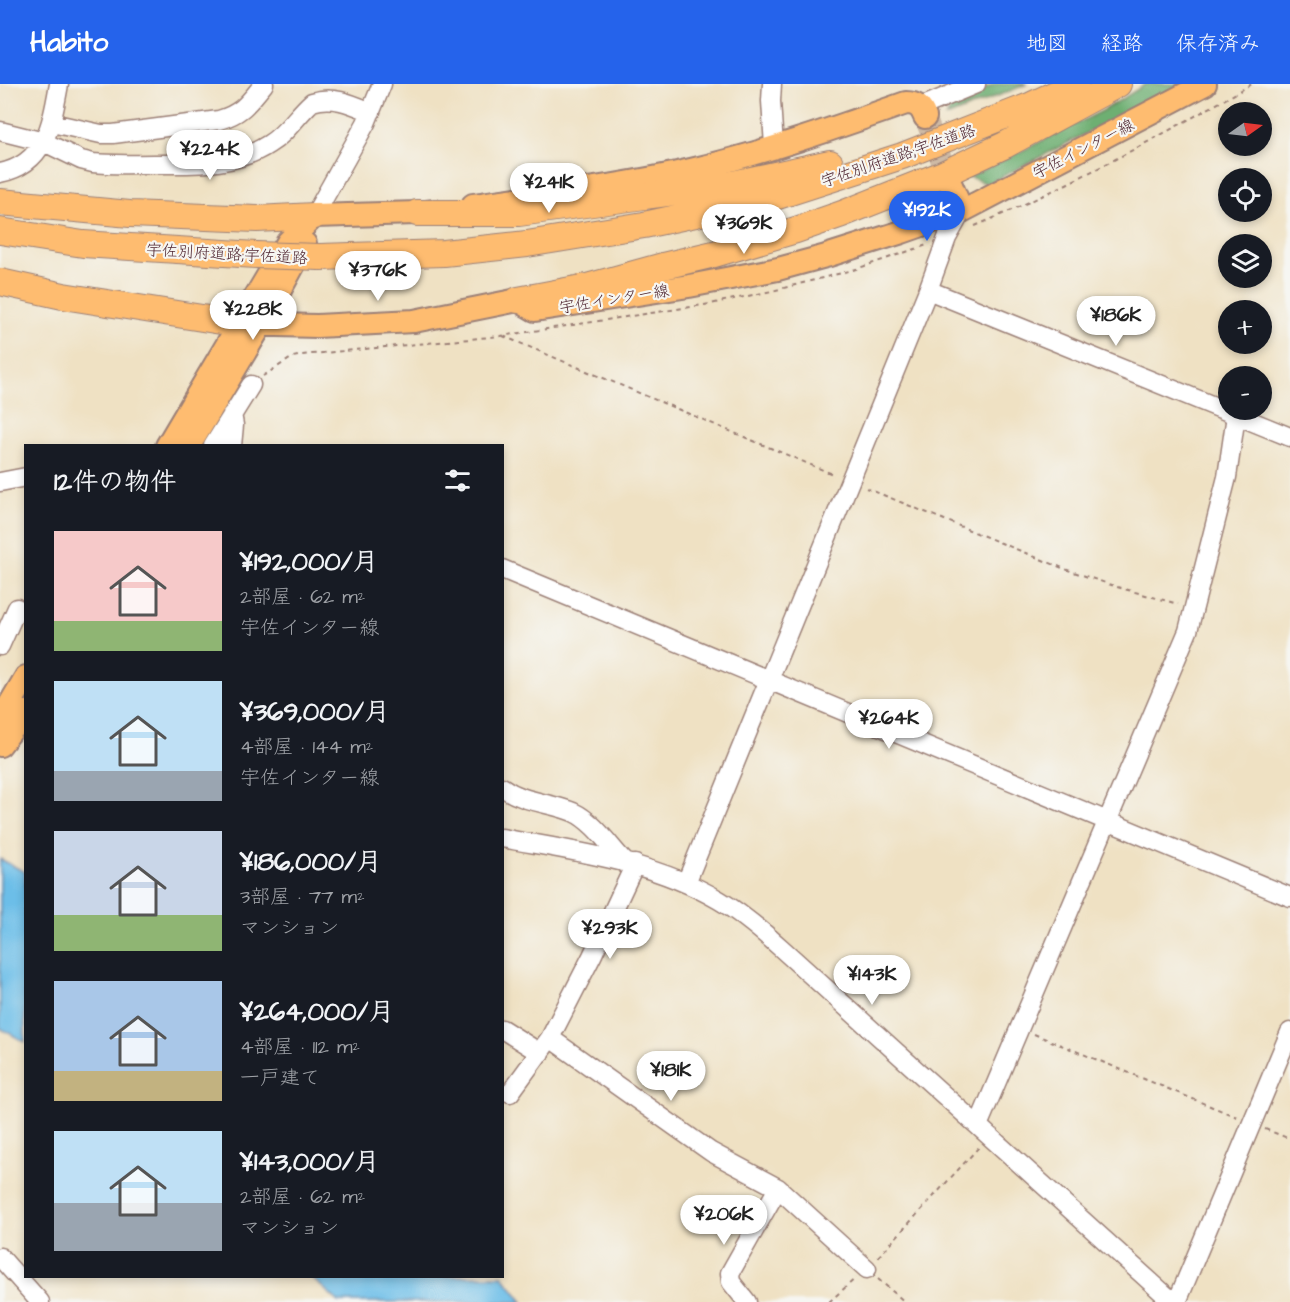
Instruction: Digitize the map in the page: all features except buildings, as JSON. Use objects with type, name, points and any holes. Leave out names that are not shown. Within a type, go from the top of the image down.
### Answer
[{"type":"highway","name":"宇佐別府道路;宇佐道路","points":[[0,231],[83,244],[320,258],[444,253],[548,241],[644,225],[775,196],[902,156],[1032,105],[1076,84]]},
{"type":"highway","points":[[518,300],[587,288],[724,251],[842,214],[890,196],[1005,145],[1118,84]]},
{"type":"highway","points":[[417,213],[519,213],[679,192],[818,167],[923,134],[959,134]]},
{"type":"highway","points":[[0,202],[130,214],[246,219],[314,216]]},
{"type":"highway","points":[[0,282],[63,296],[251,324]]},
{"type":"main road","name":"宇佐インター線","points":[[251,324],[317,326],[414,321],[518,300],[535,310],[778,269],[855,247],[962,211],[1205,84]]},
{"type":"main road","points":[[190,444],[251,324],[288,242],[314,216],[417,213],[604,186],[691,170],[803,139],[906,103],[913,103],[923,112]]},
{"type":"main road","points":[[951,185],[962,211]]},
{"type":"main road","points":[[168,444],[251,324]]},
{"type":"main road","points":[[7,733],[24,683]]},
{"type":"main road","points":[[7,733],[24,714]]},
{"type":"street","points":[[0,173],[26,164],[44,142],[52,123],[59,84]]},
{"type":"street","points":[[52,123],[101,134],[113,134],[219,120],[234,116],[245,107],[264,84]]},
{"type":"street","points":[[314,216],[371,112],[382,84]]},
{"type":"street","points":[[772,84],[774,146]]},
{"type":"street","points":[[923,112],[976,84]]},
{"type":"street","points":[[0,130],[44,142],[81,160],[93,163],[218,163],[259,151],[272,142],[312,102],[321,99],[340,100],[371,112]]},
{"type":"street","points":[[686,884],[928,290],[947,238],[962,211]]},
{"type":"street","points":[[928,290],[1218,408]]},
{"type":"street","points":[[214,444],[250,385]]},
{"type":"street","points":[[232,414],[234,425],[232,444]]},
{"type":"street","points":[[984,1131],[1019,1028],[1190,623],[1227,477],[1235,420]]},
{"type":"street","points":[[1248,420],[1290,437]]},
{"type":"street","points":[[0,482],[24,477]]},
{"type":"street","points":[[504,570],[1290,897]]},
{"type":"street","points":[[0,646],[14,606]]},
{"type":"street","points":[[504,788],[520,798],[565,809],[579,816],[629,863]]},
{"type":"street","points":[[504,838],[629,863],[686,884],[717,899],[756,926],[1175,1302],[1253,1124],[1290,1032]]},
{"type":"street","points":[[510,1094],[545,1046],[592,956],[629,863]]},
{"type":"street","points":[[504,1030],[545,1046],[711,1152],[777,1188],[867,1269]]},
{"type":"street","points":[[747,1302],[731,1282],[730,1273],[777,1188]]},
{"type":"street","points":[[0,1257],[40,1302]]},
{"type":"path","points":[[1019,1028],[1290,1139]]},
{"type":"path","points":[[829,1302],[867,1269],[984,1131]]},
{"type":"path","points":[[867,1269],[905,1302]]},
{"type":"green space","points":[[995,84],[1027,84],[946,117],[955,101]]},
{"type":"green space","points":[[1146,84],[1182,84],[988,184],[969,177],[1104,110]]},
{"type":"water","points":[[0,859],[24,871],[24,1041],[0,1028]]},
{"type":"water","points":[[504,1277],[523,1302],[339,1302],[312,1278]]},
{"type":"tunnel","points":[[925,117],[951,185]]}]
